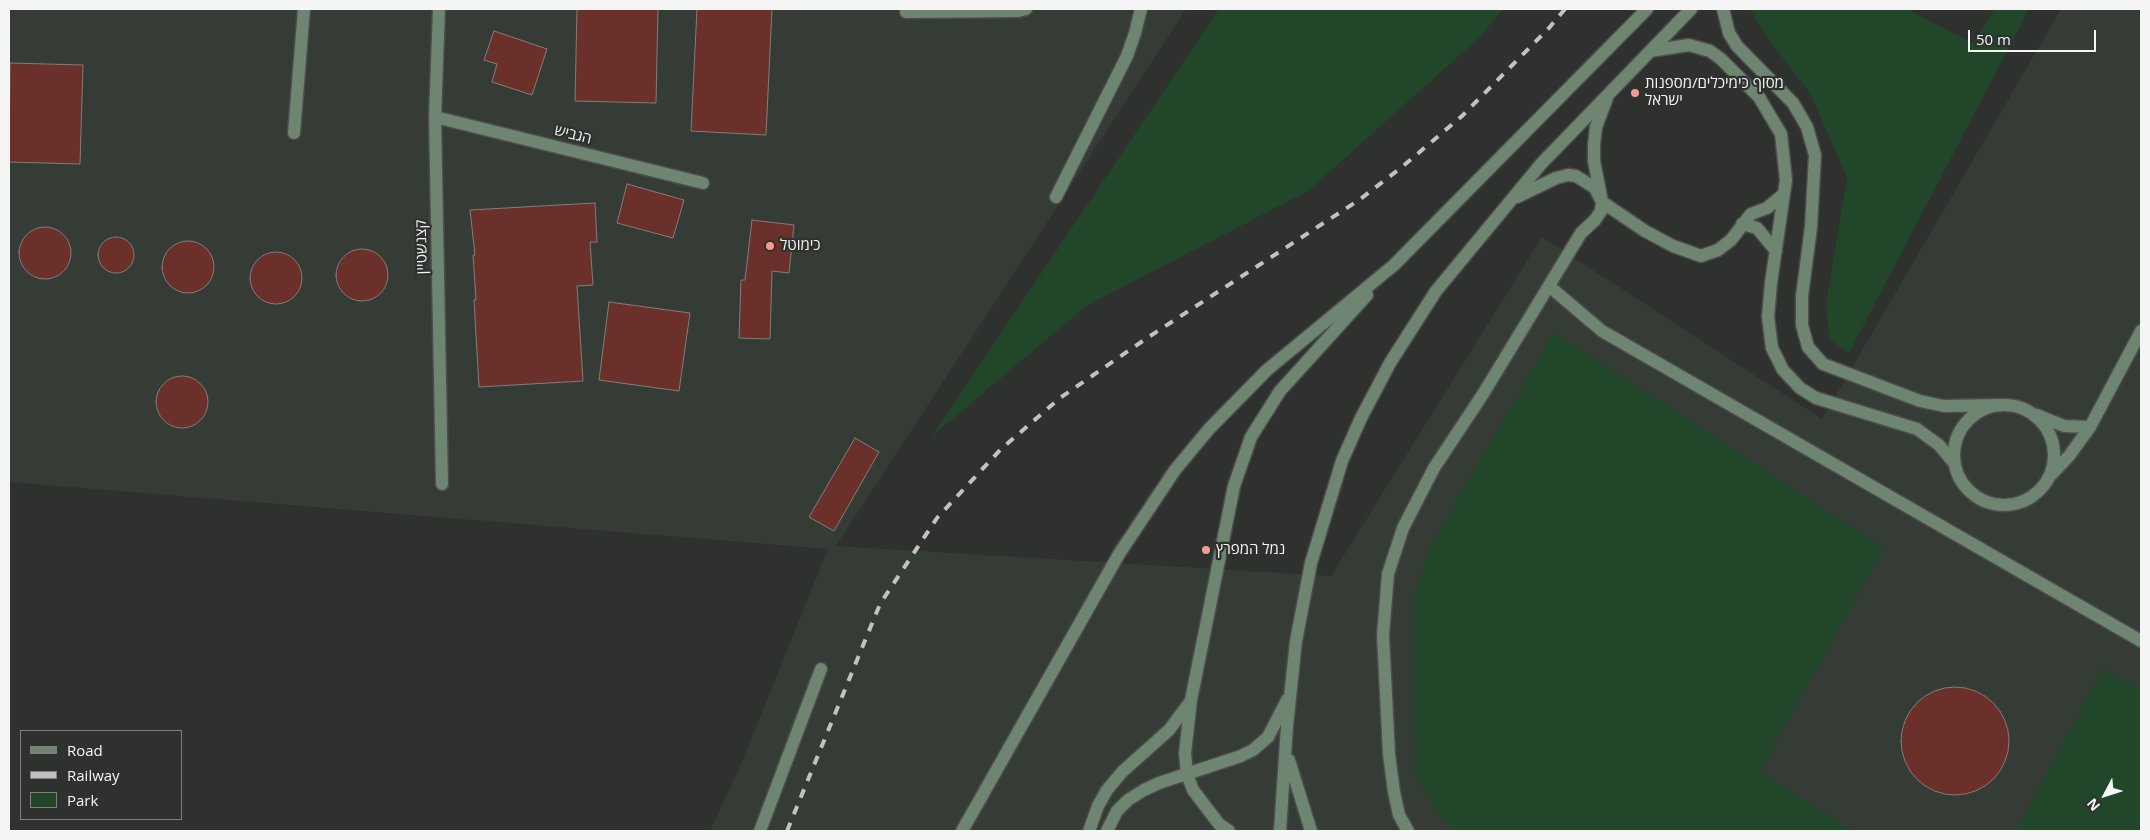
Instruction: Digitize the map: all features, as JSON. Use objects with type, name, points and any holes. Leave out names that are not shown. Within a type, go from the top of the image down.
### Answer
[{"type":"street","points":[[294,133],[304,9]]},
{"type":"street","name":"קצנשטיין","points":[[439,9],[435,117],[442,484]]},
{"type":"street","points":[[906,12],[1018,11],[1026,9]]},
{"type":"street","points":[[1056,197],[1127,56],[1141,9]]},
{"type":"street","points":[[1229,831],[1219,824],[1200,802],[1187,774],[1185,753],[1191,700],[1234,486],[1251,437],[1280,391],[1394,265],[1647,9]]},
{"type":"street","points":[[1280,831],[1296,640],[1311,563],[1326,508],[1342,461],[1361,418],[1390,363],[1436,291],[1541,164],[1608,93],[1692,9]]},
{"type":"street","points":[[1723,9],[1728,33],[1736,46],[1793,103],[1807,126],[1815,155],[1811,227],[1802,296],[1802,325],[1808,347],[1823,364],[1920,401],[1944,406],[2017,406],[2064,426],[2090,427]]},
{"type":"street","points":[[1650,51],[1688,45],[1710,51],[1721,59],[1759,97],[1781,134],[1786,180],[1768,317],[1772,348],[1783,370],[1800,388],[1816,398],[1917,429],[1939,445],[1954,463],[1959,478],[1969,491],[1982,500],[1997,505],[2012,505],[2028,500],[2041,490],[2090,427],[2141,331]]},
{"type":"street","points":[[1408,831],[1399,815],[1389,754],[1383,635],[1388,574],[1403,528],[1434,468],[1484,394],[1581,233],[1601,212],[1602,202],[1594,161],[1594,145],[1596,127],[1608,93]]},
{"type":"street","name":"הגביש","points":[[435,117],[704,184]]},
{"type":"street","points":[[1512,199],[1556,178],[1568,175],[1586,181],[1595,188],[1602,202],[1646,231],[1673,246],[1701,256],[1718,250],[1731,240],[1751,214],[1767,208],[1784,194]]},
{"type":"street","points":[[1742,224],[1757,228],[1776,251]]},
{"type":"street","points":[[962,831],[1119,554],[1175,470],[1221,416],[1267,370],[1394,265]]},
{"type":"street","points":[[1549,286],[1602,331],[2141,641]]},
{"type":"street","points":[[1954,463],[1955,447],[1959,432],[1969,419],[1983,409],[2000,405]]},
{"type":"street","points":[[2033,414],[2045,426],[2053,441],[2055,459],[2051,475]]},
{"type":"street","points":[[760,831],[821,669]]},
{"type":"street","points":[[1107,831],[1117,811],[1128,800],[1159,783],[1241,756],[1253,750],[1268,737],[1291,690]]},
{"type":"street","points":[[1089,831],[1098,806],[1107,790],[1122,772],[1169,730],[1191,700]]},
{"type":"street","points":[[1286,750],[1311,831]]},
{"type":"shaded area","points":[[9,9],[1186,9],[836,546],[1331,576],[1542,237],[1822,419],[2061,9],[2141,9],[2141,831],[710,831],[739,769],[828,549],[9,482]]},
{"type":"green space","points":[[1219,9],[1503,9],[1479,38],[1308,191],[1086,306],[931,437]]},
{"type":"green space","points":[[1750,9],[1907,9],[1972,43],[1995,9],[2029,9],[1849,353],[1829,339],[1826,305],[1847,177],[1810,93],[1768,39]]},
{"type":"green space","points":[[1554,332],[1884,548],[1760,771],[1853,831],[1453,831],[1437,812],[1415,775],[1414,598],[1430,547]]},
{"type":"green space","points":[[2103,668],[2141,690],[2141,831],[2016,831]]},
{"type":"building","points":[[577,9],[658,9],[656,103],[575,101]]},
{"type":"building","points":[[697,9],[772,9],[766,135],[691,131]]},
{"type":"building","points":[[494,31],[547,49],[532,95],[492,82],[497,64],[484,60]]},
{"type":"building","points":[[10,63],[83,65],[80,164],[9,162]]},
{"type":"building","points":[[627,184],[684,200],[673,238],[617,223]]},
{"type":"building","points":[[595,203],[597,242],[590,242],[593,285],[577,286],[583,381],[479,387],[474,300],[476,300],[473,255],[475,255],[470,210]]},
{"type":"building","points":[[752,220],[794,225],[789,273],[772,271],[770,339],[739,338],[741,280],[745,280]]},
{"type":"building","points":[[40,227],[50,227],[64,234],[71,248],[71,258],[64,272],[50,279],[40,279],[30,275],[23,268],[19,258],[19,248],[23,238],[30,231]]},
{"type":"building","points":[[116,237],[129,242],[134,255],[129,268],[116,273],[103,268],[98,255],[103,242]]},
{"type":"building","points":[[183,241],[193,241],[207,248],[214,262],[214,272],[207,286],[193,293],[183,293],[173,289],[166,282],[162,272],[162,262],[166,252],[173,245]]},
{"type":"building","points":[[357,249],[367,249],[381,256],[388,270],[388,280],[381,294],[367,301],[357,301],[347,297],[340,290],[336,280],[336,270],[340,260],[347,253]]},
{"type":"building","points":[[271,252],[281,252],[295,259],[302,273],[302,283],[295,297],[281,304],[271,304],[261,300],[254,293],[250,283],[250,273],[254,263],[261,256]]},
{"type":"building","points":[[609,302],[690,313],[679,391],[599,380]]},
{"type":"building","points":[[177,376],[187,376],[201,383],[208,397],[208,407],[201,421],[187,428],[177,428],[167,424],[160,417],[156,407],[156,397],[160,387],[167,380]]},
{"type":"building","points":[[855,438],[879,452],[834,531],[809,517]]},
{"type":"building","points":[[1955,687],[1976,691],[1993,703],[2005,720],[2009,741],[2005,762],[1993,779],[1976,791],[1955,795],[1934,791],[1917,779],[1905,762],[1901,741],[1905,720],[1917,703],[1934,691]]},
{"type":"railway","points":[[787,831],[880,604],[937,518],[1001,449],[1060,398],[1147,338],[1359,200],[1402,167],[1462,116],[1549,28],[1565,9]]},
{"type":"place","name":"מסוף כימיכלים/מספנות ישראל","points":[[1635,93]]},
{"type":"place","name":"כימוטל","points":[[770,246]]},
{"type":"place","name":"נמל המפרץ","points":[[1206,550]]}]
